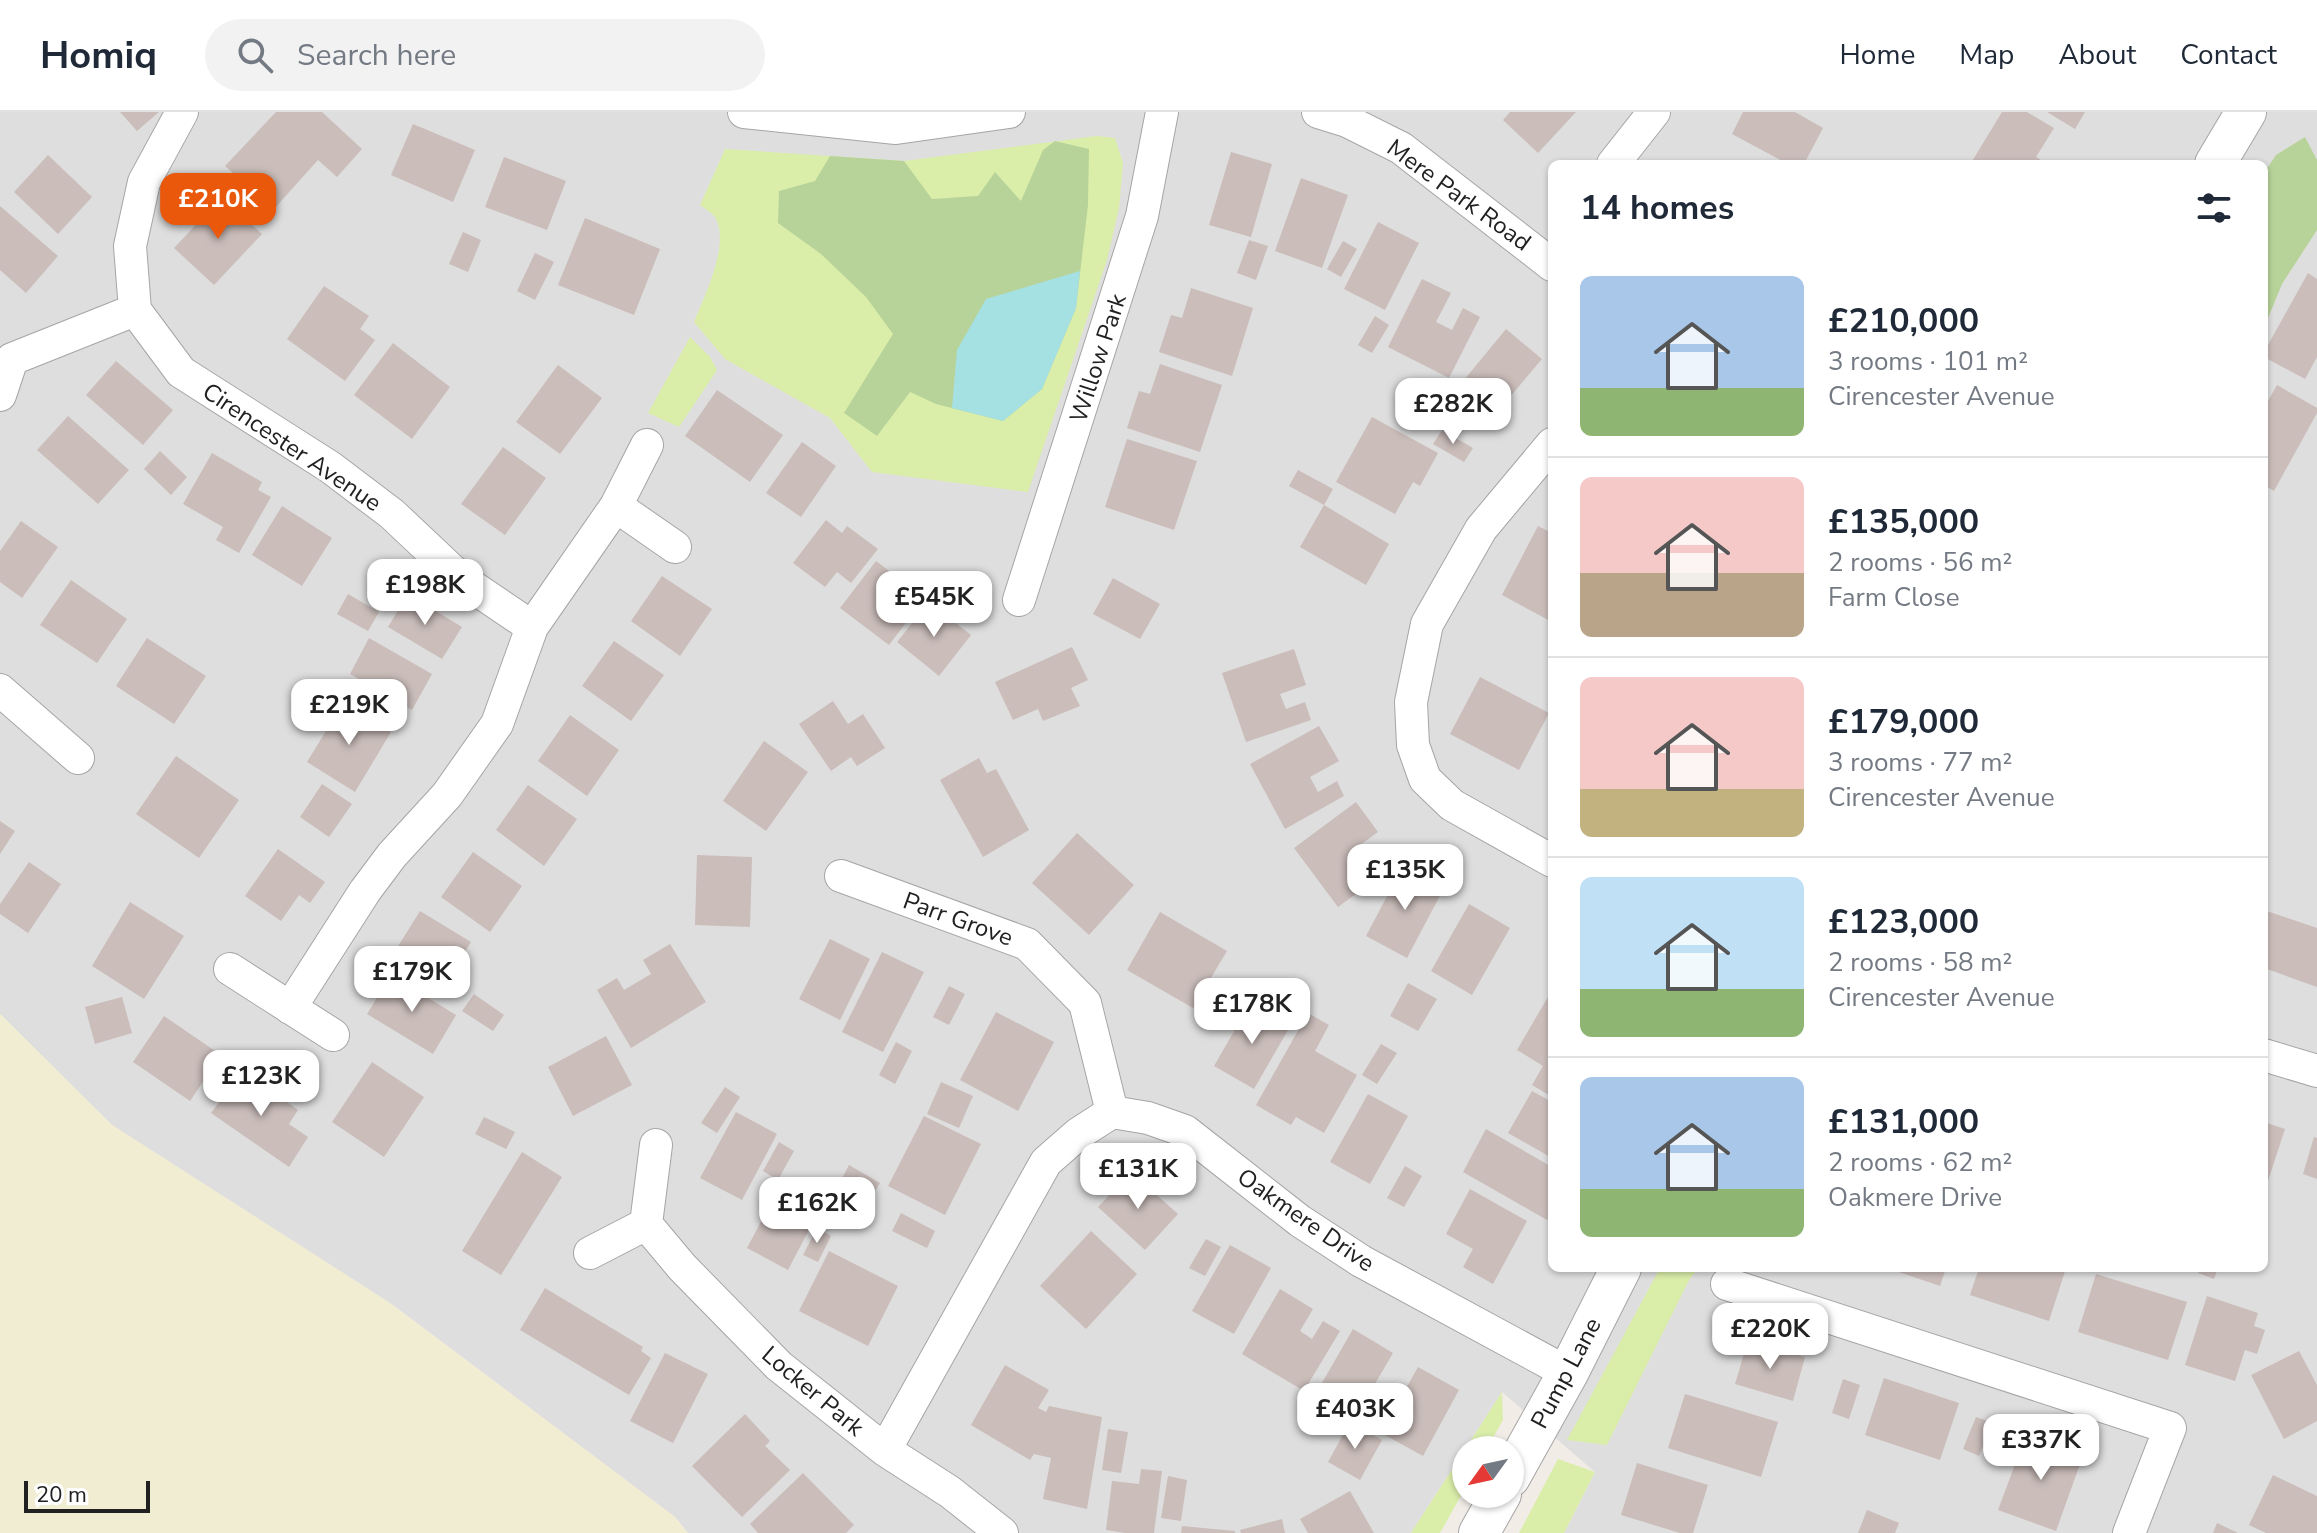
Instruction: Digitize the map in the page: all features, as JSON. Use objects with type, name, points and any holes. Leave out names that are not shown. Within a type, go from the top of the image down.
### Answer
[{"type":"street","points":[[0,395],[6,349],[135,310],[130,246],[144,182],[182,112]]},
{"type":"street","points":[[744,112],[896,128],[1009,112]]},
{"type":"street","name":"Willow Park","points":[[1019,600],[1142,216],[1162,112]]},
{"type":"street","name":"Mere Park Road","points":[[1318,112],[1347,121],[1401,148],[1548,254]]},
{"type":"street","points":[[1616,160],[1654,112]]},
{"type":"street","points":[[2217,160],[2246,112]]},
{"type":"street","name":"Cirencester Avenue","points":[[135,310],[181,372],[330,467],[392,514],[461,579],[532,627]]},
{"type":"street","points":[[290,1008],[365,891],[392,855],[447,795],[497,724],[532,627],[616,506],[647,445]]},
{"type":"street","points":[[1548,449],[1481,529],[1427,624],[1411,702],[1413,745],[1425,779],[1452,805],[1548,859]]},
{"type":"street","points":[[616,506],[675,547]]},
{"type":"street","points":[[0,690],[78,758]]},
{"type":"street","name":"Parr Grove","points":[[841,876],[1027,944],[1085,1003],[1112,1112]]},
{"type":"street","points":[[230,969],[333,1035]]},
{"type":"street","points":[[2268,1056],[2317,1071]]},
{"type":"street","points":[[885,1450],[1046,1162],[1078,1134],[1112,1112]]},
{"type":"street","name":"Oakmere Drive","points":[[1112,1112],[1148,1118],[1185,1131],[1300,1221],[1361,1261],[1568,1373]]},
{"type":"street","points":[[590,1253],[646,1224],[656,1145]]},
{"type":"street","name":"Locker Park","points":[[646,1224],[682,1267],[779,1366],[885,1450],[950,1492],[1002,1533]]},
{"type":"street","name":"Pump Lane","points":[[1524,1452],[1619,1272]]},
{"type":"street","points":[[1727,1284],[2170,1428],[2129,1533]]},
{"type":"street","points":[[1479,1533],[1493,1508]]},
{"type":"shaded area","points":[[0,112],[2317,112],[2317,1533],[1564,1533],[1595,1472],[1502,1392],[1474,1436],[1452,1436],[1452,1469],[1411,1533],[688,1533],[675,1517],[390,1303],[112,1125],[0,1014]]},
{"type":"shaded area","points":[[0,1014],[112,1125],[390,1303],[675,1517],[688,1533],[0,1533]]},
{"type":"green space","points":[[1097,136],[1115,138],[1123,163],[1119,208],[1107,260],[1028,492],[872,472],[830,418],[725,359],[694,322],[714,270],[720,241],[715,217],[700,205],[725,149],[904,161]]},
{"type":"green space","points":[[2305,137],[2317,160],[2317,230],[2282,284],[2268,318],[2268,167],[2276,155]]},
{"type":"green space","points":[[1055,141],[1089,149],[1088,205],[1076,308],[1042,389],[1003,421],[936,404],[910,392],[877,436],[844,413],[893,334],[866,297],[821,254],[778,223],[779,191],[815,181],[830,156],[904,161],[932,199],[978,196],[995,172],[1021,201],[1043,150]]},
{"type":"green space","points":[[690,337],[710,357],[717,370],[679,427],[648,413]]},
{"type":"green space","points":[[1658,1272],[1695,1272],[1607,1445],[1567,1440]]},
{"type":"green space","points":[[1502,1392],[1503,1420],[1494,1436],[1474,1436]]},
{"type":"green space","points":[[1558,1459],[1595,1472],[1564,1533],[1519,1533]]},
{"type":"green space","points":[[1452,1469],[1454,1508],[1440,1533],[1411,1533]]},
{"type":"water","points":[[1080,271],[1076,308],[1042,389],[1003,421],[952,408],[957,350],[986,299]]},
{"type":"building","points":[[120,112],[159,112],[137,131]]},
{"type":"building","points":[[276,112],[322,112],[362,149],[337,177],[318,160],[274,209],[225,166]]},
{"type":"building","points":[[1510,112],[1576,112],[1538,153],[1503,120]]},
{"type":"building","points":[[1743,112],[1795,112],[1823,128],[1806,160],[1781,160],[1732,134]]},
{"type":"building","points":[[2002,112],[2027,112],[2054,128],[2036,157],[2041,160],[1973,160]]},
{"type":"building","points":[[2047,112],[2085,112],[2075,129]]},
{"type":"building","points":[[413,124],[475,150],[453,202],[391,175]]},
{"type":"building","points":[[1231,152],[1272,164],[1251,237],[1209,225]]},
{"type":"building","points":[[48,155],[92,197],[58,234],[14,192]]},
{"type":"building","points":[[504,157],[566,181],[547,230],[485,207]]},
{"type":"building","points":[[1301,178],[1348,195],[1322,268],[1275,251]]},
{"type":"building","points":[[222,197],[262,234],[214,285],[174,248]]},
{"type":"building","points":[[0,206],[58,256],[26,293],[0,270]]},
{"type":"building","points":[[585,218],[660,249],[634,315],[558,285]]},
{"type":"building","points":[[1378,222],[1419,243],[1385,310],[1344,289]]},
{"type":"building","points":[[463,232],[481,240],[468,272],[449,264]]},
{"type":"building","points":[[1249,240],[1268,246],[1256,280],[1237,273]]},
{"type":"building","points":[[1343,241],[1357,249],[1341,277],[1327,269]]},
{"type":"building","points":[[535,253],[554,262],[535,300],[517,291]]},
{"type":"building","points":[[2308,273],[2317,279],[2317,357],[2305,379],[2268,359],[2268,345]]},
{"type":"building","points":[[1422,279],[1451,293],[1436,322],[1452,330],[1463,308],[1480,317],[1449,378],[1388,347]]},
{"type":"building","points":[[324,286],[369,316],[360,329],[375,340],[345,381],[287,339]]},
{"type":"building","points":[[1191,288],[1253,308],[1232,376],[1159,352],[1171,315],[1182,318]]},
{"type":"building","points":[[1375,316],[1389,325],[1372,353],[1358,345]]},
{"type":"building","points":[[1506,329],[1542,359],[1499,410],[1464,380]]},
{"type":"building","points":[[393,343],[450,387],[412,439],[354,395]]},
{"type":"building","points":[[116,361],[173,410],[143,445],[86,395]]},
{"type":"building","points":[[1160,364],[1222,385],[1200,452],[1127,428],[1139,391],[1150,394]]},
{"type":"building","points":[[558,365],[602,398],[560,454],[516,422]]},
{"type":"building","points":[[2277,385],[2317,408],[2274,491],[2268,487],[2268,401]]},
{"type":"building","points":[[717,390],[783,435],[750,482],[685,436]]},
{"type":"building","points":[[68,416],[129,470],[98,504],[37,450]]},
{"type":"building","points":[[1372,417],[1438,453],[1420,486],[1413,482],[1395,514],[1336,482]]},
{"type":"building","points":[[1442,430],[1473,448],[1464,462],[1433,444]]},
{"type":"building","points":[[1127,439],[1197,461],[1174,530],[1105,507]]},
{"type":"building","points":[[802,442],[836,466],[801,517],[766,493]]},
{"type":"building","points":[[503,447],[546,478],[505,535],[461,504]]},
{"type":"building","points":[[160,451],[187,477],[171,495],[144,469]]},
{"type":"building","points":[[212,453],[262,482],[258,490],[271,497],[239,553],[216,540],[223,527],[183,504]]},
{"type":"building","points":[[1298,470],[1333,489],[1324,505],[1289,486]]},
{"type":"building","points":[[1324,505],[1389,544],[1366,585],[1300,547]]},
{"type":"building","points":[[282,506],[332,538],[302,586],[252,555]]},
{"type":"building","points":[[826,520],[842,533],[847,526],[878,549],[851,583],[837,572],[825,587],[793,563]]},
{"type":"building","points":[[21,521],[58,547],[22,598],[0,582],[0,551]]},
{"type":"building","points":[[1538,526],[1548,531],[1548,620],[1502,595]]},
{"type":"building","points":[[876,561],[925,598],[889,645],[840,608]]},
{"type":"building","points":[[662,576],[712,609],[680,656],[631,621]]},
{"type":"building","points":[[1113,578],[1160,604],[1140,639],[1093,614]]},
{"type":"building","points":[[71,580],[127,619],[97,663],[40,625]]},
{"type":"building","points":[[348,594],[379,612],[368,631],[337,614]]},
{"type":"building","points":[[408,594],[462,627],[442,659],[388,627]]},
{"type":"building","points":[[929,602],[971,635],[939,676],[897,642]]},
{"type":"building","points":[[147,638],[206,676],[174,724],[116,686]]},
{"type":"building","points":[[369,638],[432,674],[412,710],[350,674]]},
{"type":"building","points":[[614,641],[664,675],[631,721],[582,686]]},
{"type":"building","points":[[1072,647],[1088,680],[1071,688],[1080,706],[1043,721],[1038,709],[1013,720],[995,682]]},
{"type":"building","points":[[1294,649],[1306,685],[1280,694],[1286,709],[1305,702],[1311,720],[1246,742],[1222,673]]},
{"type":"building","points":[[1480,677],[1548,712],[1519,770],[1450,734]]},
{"type":"building","points":[[833,701],[848,724],[863,714],[885,748],[857,766],[851,757],[831,771],[799,724]]},
{"type":"building","points":[[343,703],[391,732],[355,792],[307,762]]},
{"type":"building","points":[[570,715],[619,750],[587,796],[538,761]]},
{"type":"building","points":[[1319,726],[1339,761],[1310,777],[1318,792],[1337,781],[1344,796],[1285,829],[1250,764]]},
{"type":"building","points":[[764,741],[808,772],[766,831],[723,801]]},
{"type":"building","points":[[176,756],[239,800],[199,858],[136,814]]},
{"type":"building","points":[[979,758],[987,773],[996,769],[1029,830],[983,857],[940,780]]},
{"type":"building","points":[[322,784],[352,804],[329,837],[300,817]]},
{"type":"building","points":[[528,785],[577,819],[544,866],[496,830]]},
{"type":"building","points":[[1356,802],[1378,832],[1356,848],[1366,862],[1382,850],[1394,866],[1338,907],[1294,848]]},
{"type":"building","points":[[0,821],[15,831],[0,854]]},
{"type":"building","points":[[1077,833],[1134,885],[1089,935],[1032,883]]},
{"type":"building","points":[[278,849],[325,882],[310,903],[299,895],[281,921],[245,896]]},
{"type":"building","points":[[473,852],[522,886],[490,932],[441,897]]},
{"type":"building","points":[[697,855],[752,857],[750,927],[695,925]]},
{"type":"building","points":[[29,862],[61,884],[28,933],[0,914],[0,904]]},
{"type":"building","points":[[1403,866],[1444,888],[1407,958],[1366,936]]},
{"type":"building","points":[[130,902],[184,936],[144,999],[92,966]]},
{"type":"building","points":[[1469,904],[1510,928],[1472,995],[1431,971]]},
{"type":"building","points":[[420,911],[471,942],[446,983],[395,951]]},
{"type":"building","points":[[2268,911],[2317,928],[2317,987],[2268,969]]},
{"type":"building","points":[[1160,912],[1227,951],[1193,1008],[1127,970]]},
{"type":"building","points":[[830,939],[870,959],[840,1020],[799,999]]},
{"type":"building","points":[[670,944],[706,1002],[631,1048],[597,990],[617,978],[624,990],[651,974],[643,960]]},
{"type":"building","points":[[882,952],[924,972],[883,1052],[842,1032]]},
{"type":"building","points":[[391,975],[456,1015],[433,1054],[367,1014]]},
{"type":"building","points":[[1238,980],[1251,987],[1234,1017],[1220,1009]]},
{"type":"building","points":[[1408,983],[1437,999],[1418,1031],[1390,1016]]},
{"type":"building","points":[[949,986],[965,994],[949,1025],[933,1017]]},
{"type":"building","points":[[474,994],[504,1015],[493,1031],[462,1011]]},
{"type":"building","points":[[122,997],[132,1033],[95,1044],[85,1007]]},
{"type":"building","points":[[1548,997],[1548,1095],[1532,1085],[1543,1066],[1517,1050]]},
{"type":"building","points":[[1251,1002],[1291,1025],[1254,1089],[1214,1066]]},
{"type":"building","points":[[996,1012],[1054,1042],[1018,1111],[960,1080]]},
{"type":"building","points":[[1308,1013],[1329,1025],[1315,1051],[1357,1075],[1324,1133],[1296,1117],[1291,1125],[1256,1105]]},
{"type":"building","points":[[164,1016],[221,1055],[190,1101],[133,1062]]},
{"type":"building","points":[[606,1036],[632,1085],[573,1116],[548,1067]]},
{"type":"building","points":[[896,1042],[912,1051],[895,1084],[879,1075]]},
{"type":"building","points":[[1381,1044],[1397,1053],[1377,1084],[1362,1075]]},
{"type":"building","points":[[372,1062],[424,1097],[384,1157],[332,1122]]},
{"type":"building","points":[[243,1070],[298,1110],[289,1124],[308,1137],[289,1167],[211,1113]]},
{"type":"building","points":[[941,1082],[973,1096],[959,1128],[927,1114]]},
{"type":"building","points":[[725,1087],[740,1097],[717,1133],[701,1123]]},
{"type":"building","points":[[1532,1091],[1548,1100],[1548,1156],[1508,1133]]},
{"type":"building","points":[[1368,1094],[1408,1116],[1370,1184],[1330,1162]]},
{"type":"building","points":[[736,1112],[777,1134],[742,1200],[700,1178]]},
{"type":"building","points":[[924,1116],[981,1144],[945,1215],[888,1186]]},
{"type":"building","points":[[484,1117],[515,1132],[506,1149],[475,1134]]},
{"type":"building","points":[[2268,1123],[2285,1129],[2268,1181]]},
{"type":"building","points":[[1486,1129],[1548,1165],[1547,1220],[1463,1172]]},
{"type":"building","points":[[2314,1137],[2317,1138],[2317,1179],[2303,1174]]},
{"type":"building","points":[[779,1142],[794,1151],[778,1180],[763,1171]]},
{"type":"building","points":[[522,1152],[562,1177],[501,1275],[462,1251]]},
{"type":"building","points":[[849,1165],[880,1183],[870,1199],[840,1182]]},
{"type":"building","points":[[1405,1166],[1422,1176],[1404,1207],[1387,1198]]},
{"type":"building","points":[[1131,1172],[1178,1214],[1145,1250],[1098,1207]]},
{"type":"building","points":[[782,1182],[823,1203],[788,1270],[747,1248]]},
{"type":"building","points":[[1470,1189],[1527,1221],[1493,1284],[1463,1267],[1473,1249],[1446,1234]]},
{"type":"building","points":[[901,1213],[935,1231],[927,1248],[892,1231]]},
{"type":"building","points":[[817,1228],[831,1236],[818,1262],[803,1255]]},
{"type":"building","points":[[1091,1231],[1137,1274],[1086,1329],[1040,1286]]},
{"type":"building","points":[[1206,1239],[1221,1247],[1205,1276],[1189,1268]]},
{"type":"building","points":[[1230,1245],[1271,1268],[1234,1334],[1192,1311]]},
{"type":"building","points":[[829,1251],[898,1286],[868,1346],[799,1311]]},
{"type":"building","points":[[1899,1272],[1945,1272],[1940,1286]]},
{"type":"building","points":[[1978,1272],[2065,1272],[2049,1321],[1970,1295]]},
{"type":"building","points":[[2198,1272],[2217,1272],[2214,1279]]},
{"type":"building","points":[[2096,1274],[2187,1302],[2168,1360],[2078,1332]]},
{"type":"building","points":[[545,1288],[643,1347],[641,1351],[651,1358],[629,1395],[520,1330]]},
{"type":"building","points":[[1280,1289],[1313,1309],[1300,1331],[1312,1339],[1323,1321],[1340,1331],[1304,1391],[1242,1354]]},
{"type":"building","points":[[2207,1296],[2258,1313],[2254,1326],[2265,1330],[2257,1354],[2245,1350],[2235,1381],[2185,1365]]},
{"type":"building","points":[[1353,1329],[1393,1353],[1355,1418],[1315,1395]]},
{"type":"building","points":[[1748,1340],[1805,1357],[1793,1401],[1735,1384]]},
{"type":"building","points":[[2299,1351],[2317,1385],[2317,1421],[2284,1439],[2251,1375]]},
{"type":"building","points":[[665,1353],[708,1374],[673,1443],[630,1421]]},
{"type":"building","points":[[1005,1365],[1049,1390],[1038,1408],[1046,1412],[1049,1406],[1102,1417],[1087,1509],[1043,1499],[1051,1458],[1034,1454],[1030,1460],[971,1425]]},
{"type":"building","points":[[1418,1367],[1459,1390],[1423,1456],[1381,1433]]},
{"type":"building","points":[[1884,1378],[1959,1403],[1940,1460],[1865,1435]]},
{"type":"building","points":[[1843,1379],[1860,1385],[1849,1419],[1832,1413]]},
{"type":"building","points":[[1685,1394],[1778,1422],[1761,1477],[1668,1448]]},
{"type":"building","points":[[745,1414],[770,1441],[765,1446],[790,1470],[742,1517],[692,1466]]},
{"type":"building","points":[[1976,1417],[1993,1423],[1979,1456],[1963,1449]]},
{"type":"building","points":[[1350,1422],[1382,1440],[1360,1480],[1328,1462]]},
{"type":"building","points":[[1108,1429],[1128,1432],[1121,1473],[1102,1470]]},
{"type":"building","points":[[2027,1432],[2084,1453],[2056,1531],[1998,1510]]},
{"type":"building","points":[[1637,1463],[1708,1485],[1693,1533],[1680,1533],[1621,1515]]},
{"type":"building","points":[[1141,1469],[1162,1471],[1154,1533],[1106,1530],[1112,1481],[1139,1484]]},
{"type":"building","points":[[803,1473],[854,1525],[846,1533],[758,1533],[750,1524]]},
{"type":"building","points":[[2273,1475],[2317,1496],[2317,1533],[2266,1533],[2249,1525]]},
{"type":"building","points":[[1168,1476],[1187,1480],[1181,1521],[1161,1518]]},
{"type":"building","points":[[1350,1491],[1374,1533],[1308,1533],[1300,1519]]},
{"type":"building","points":[[1867,1510],[1899,1523],[1895,1533],[1858,1533]]},
{"type":"building","points":[[1282,1519],[1285,1533],[1241,1533],[1240,1530]]},
{"type":"building","points":[[2217,1523],[2238,1533],[2213,1533]]},
{"type":"building","points":[[1182,1526],[1235,1531],[1235,1533],[1181,1533]]}]
